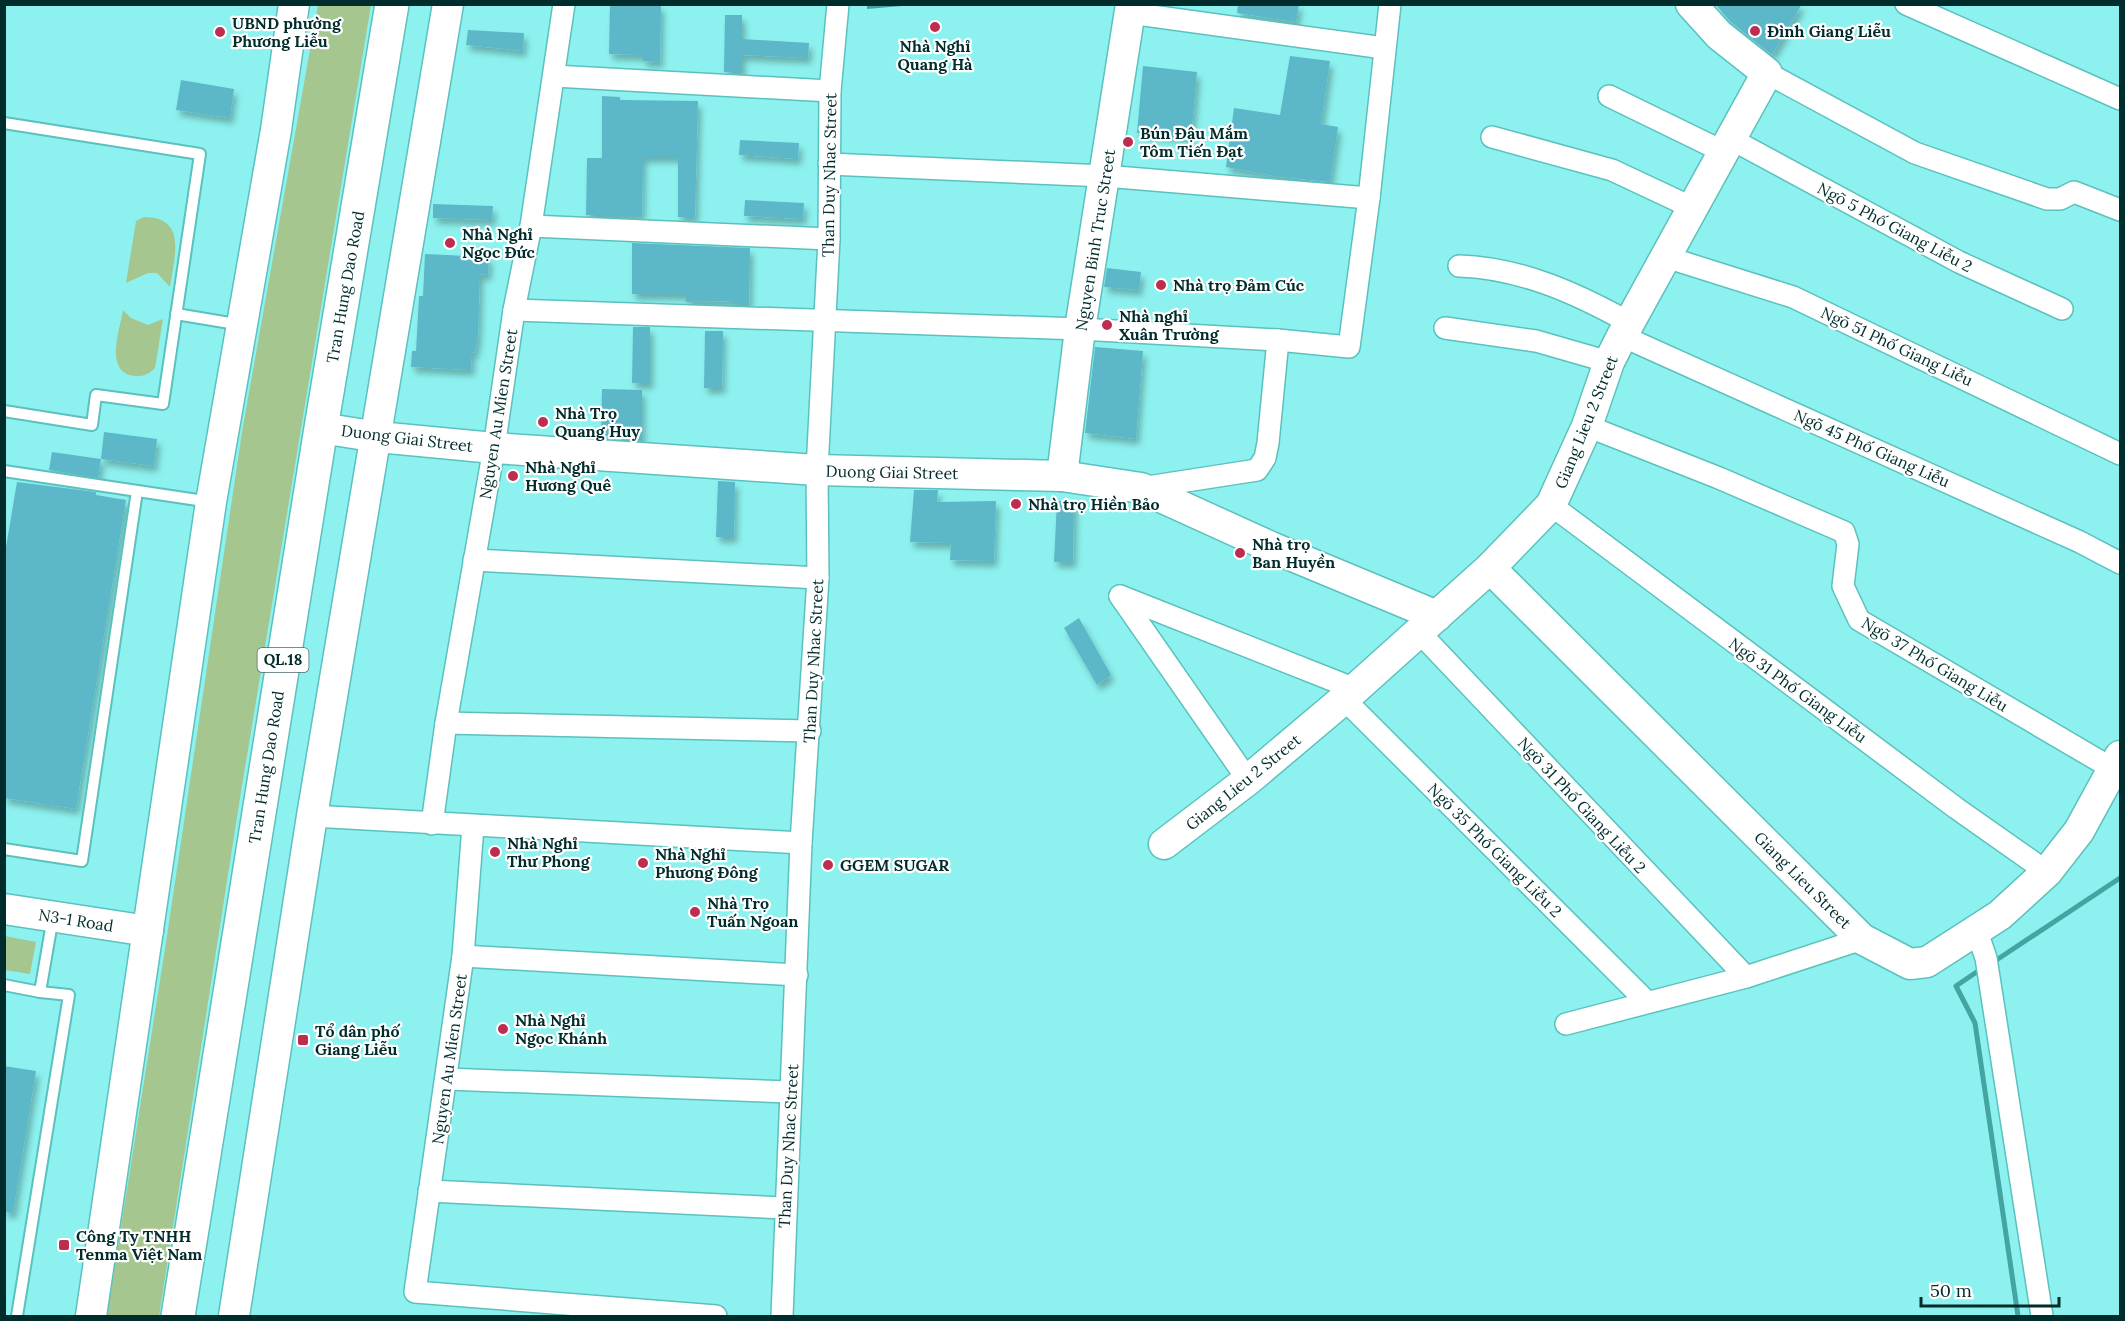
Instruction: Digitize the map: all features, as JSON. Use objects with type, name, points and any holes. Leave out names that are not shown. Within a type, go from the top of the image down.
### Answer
[{"type":"highway","name":"Tran Hung Dao Road","points":[[178,1317],[321,428],[393,4]]},
{"type":"main road","points":[[91,1317],[211,502],[276,130],[294,4]]},
{"type":"main road","points":[[234,1317],[312,816],[378,438],[448,4]]},
{"type":"main road","points":[[1690,4],[1719,35],[1767,73]]},
{"type":"main road","name":"Nguyen Binh Truc Street","points":[[1062,476],[1080,329],[1130,9]]},
{"type":"main road","name":"Giang Lieu 2 Street","points":[[1164,844],[1248,780],[1349,694],[1490,568],[1551,506],[1587,426],[1620,340],[1767,73]]},
{"type":"main road","name":"Duong Giai Street","points":[[321,428],[378,438],[494,448],[817,470],[1062,476],[1141,488],[1271,547],[1428,624]]},
{"type":"main road","name":"Giang Lieu Street","points":[[1490,568],[1862,939],[1910,964],[1927,962],[2000,915],[2047,872],[2079,831],[2117,762]]},
{"type":"main road","name":"N3-1 Road","points":[[4,909],[148,931]]},
{"type":"street","name":"Nguyen Au Mien Street","points":[[432,824],[446,723],[494,448],[514,310],[531,226],[564,4]]},
{"type":"street","name":"Than Duy Nhac Street","points":[[782,1317],[801,843],[810,731],[818,578],[817,470],[829,239],[830,92],[838,4]]},
{"type":"street","points":[[514,310],[1080,329],[1278,340],[1349,347],[1390,4]]},
{"type":"street","points":[[1906,4],[2121,99]]},
{"type":"street","points":[[1130,9],[1384,48]]},
{"type":"street","points":[[1767,73],[1915,153],[2047,199],[2060,200],[2074,192],[2121,210]]},
{"type":"street","points":[[554,76],[830,92]]},
{"type":"street","name":"Ngõ 5 Phố Giang Liễu 2","points":[[1609,96],[1728,145],[1959,262],[2062,309]]},
{"type":"street","points":[[1492,137],[1612,170],[1643,182],[1693,208]]},
{"type":"street","points":[[829,164],[1105,176],[1368,198]]},
{"type":"street","points":[[531,226],[829,239]]},
{"type":"street","name":"Ngõ 51 Phố Giang Liễu","points":[[1666,257],[1793,297],[2121,454]]},
{"type":"street","points":[[1459,266],[1527,276],[1565,290],[1620,340]]},
{"type":"street","points":[[1445,328],[1536,341],[1620,340]]},
{"type":"street","points":[[1141,488],[1257,470],[1265,458],[1268,444],[1278,340]]},
{"type":"street","name":"Ngõ 45 Phố Giang Liễu","points":[[1620,340],[2080,542],[2121,563]]},
{"type":"street","name":"Ngõ 37 Phố Giang Liễu","points":[[1587,426],[1719,478],[1844,532],[1848,544],[1843,586],[1859,620],[2117,762]]},
{"type":"street","name":"Ngõ 31 Phố Giang Liễu","points":[[1551,506],[1956,808],[2047,872]]},
{"type":"street","points":[[474,560],[818,578]]},
{"type":"street","points":[[1248,780],[1120,596],[1349,694]]},
{"type":"street","name":"Ngõ 31 Phố Giang Liễu 2","points":[[1428,624],[1746,977]]},
{"type":"street","name":"Ngõ 35 Phố Giang Liễu 2","points":[[1349,694],[1646,1001]]},
{"type":"street","points":[[446,723],[810,731]]},
{"type":"street","points":[[312,816],[801,843]]},
{"type":"street","name":"Nguyen Au Mien Street","points":[[473,826],[463,956],[415,1292],[716,1317]]},
{"type":"street","points":[[1977,929],[1986,958],[2042,1317]]},
{"type":"street","points":[[1566,1024],[1646,1001],[1746,977],[1862,939]]},
{"type":"street","points":[[463,956],[797,975]]},
{"type":"street","points":[[447,1079],[790,1092]]},
{"type":"street","points":[[429,1191],[785,1208]]},
{"type":"lane","points":[[4,123],[200,154],[163,405],[96,395],[92,425],[4,411]]},
{"type":"lane","points":[[176,314],[242,325]]},
{"type":"lane","points":[[4,471],[211,502]]},
{"type":"lane","points":[[4,849],[82,861],[137,490]]},
{"type":"lane","points":[[40,992],[53,916]]},
{"type":"lane","points":[[4,985],[69,996],[17,1317]]},
{"type":"green space","points":[[318,5],[371,5],[240,798],[159,1316],[107,1316],[167,936],[242,432]]},
{"type":"green space","points":[[144,217],[158,219],[167,224],[173,232],[175,252],[170,287],[157,273],[148,273],[126,283],[136,221]]},
{"type":"green space","points":[[123,310],[131,318],[148,325],[163,319],[155,368],[143,375],[134,376],[125,373],[119,367],[116,349]]},
{"type":"green space","points":[[5,936],[36,942],[30,974],[5,970]]},
{"type":"water","points":[[867,4],[1045,5],[902,6],[867,9]]},
{"type":"building","points":[[610,4],[661,5],[660,62],[643,61],[643,55],[609,54]]},
{"type":"building","points":[[1238,4],[1299,4],[1296,22],[1237,13]]},
{"type":"building","name":"Đình Giang Liễu","points":[[1715,4],[1802,4],[1772,55],[1731,22]]},
{"type":"building","points":[[725,15],[742,15],[742,39],[809,43],[808,58],[742,55],[742,72],[724,72]]},
{"type":"building","points":[[468,30],[524,33],[523,51],[466,45]]},
{"type":"building","points":[[1290,56],[1330,61],[1321,124],[1338,127],[1330,182],[1279,177],[1226,167],[1234,108],[1280,115]]},
{"type":"building","points":[[1143,66],[1197,72],[1191,137],[1137,133]]},
{"type":"building","points":[[181,80],[234,89],[230,118],[176,110]]},
{"type":"building","points":[[602,96],[620,97],[620,100],[698,101],[695,217],[678,217],[678,157],[643,157],[642,215],[586,215],[587,158],[602,158]]},
{"type":"building","points":[[740,140],[799,143],[798,159],[739,155]]},
{"type":"building","points":[[745,200],[804,203],[803,219],[744,216]]},
{"type":"building","points":[[433,204],[493,206],[492,220],[433,218]]},
{"type":"building","points":[[632,243],[750,248],[749,304],[732,304],[732,301],[686,302],[686,294],[632,294]]},
{"type":"building","points":[[425,254],[489,257],[488,275],[480,274],[478,335],[475,353],[472,352],[471,370],[411,367],[412,351],[416,351],[419,296],[423,296]]},
{"type":"building","points":[[1107,268],[1141,272],[1139,290],[1104,287]]},
{"type":"building","points":[[633,327],[650,327],[650,383],[632,383]]},
{"type":"building","points":[[705,331],[723,331],[722,388],[704,388]]},
{"type":"building","points":[[1095,347],[1143,351],[1136,439],[1085,433]]},
{"type":"building","points":[[602,389],[642,390],[642,441],[601,438]]},
{"type":"building","points":[[104,432],[157,439],[154,466],[101,459]]},
{"type":"building","points":[[52,452],[101,459],[98,478],[49,470]]},
{"type":"building","points":[[718,481],[735,482],[734,537],[716,537]]},
{"type":"building","points":[[17,482],[96,492],[96,495],[126,500],[76,809],[4,798],[4,559]]},
{"type":"building","points":[[914,490],[938,490],[937,502],[996,501],[994,561],[950,560],[951,543],[910,542]]},
{"type":"building","points":[[1057,501],[1074,501],[1073,562],[1054,562]]},
{"type":"building","points":[[1079,618],[1111,675],[1097,685],[1064,628]]},
{"type":"building","points":[[4,1066],[36,1071],[13,1213],[4,1212]]},
{"type":"waterway","points":[[1992,963],[2120,878]]},
{"type":"waterway","points":[[1981,969],[1956,986],[1975,1023],[2018,1316]]},
{"type":"place","name":"Nhà Nghỉ Quang Hà","points":[[935,27]]},
{"type":"place","name":"Đình Giang Liễu","points":[[1755,31]]},
{"type":"place","name":"UBND phường Phương Liễu","points":[[220,32]]},
{"type":"place","name":"Bún Đậu Mắm Tôm Tiến Đạt","points":[[1128,142]]},
{"type":"place","name":"Nhà Nghỉ Ngọc Đức","points":[[450,243]]},
{"type":"place","name":"Nhà trọ Đảm Cúc","points":[[1161,285]]},
{"type":"place","name":"Nhà nghỉ Xuân Trường","points":[[1107,325]]},
{"type":"place","name":"Nhà Trọ Quang Huy","points":[[543,422]]},
{"type":"place","name":"Nhà Nghỉ Hương Quê","points":[[513,476]]},
{"type":"place","name":"Nhà trọ Hiền Bảo","points":[[1016,504]]},
{"type":"place","name":"Nhà trọ Ban Huyền","points":[[1240,553]]},
{"type":"place","name":"Nhà Nghỉ Thư Phong","points":[[495,852]]},
{"type":"place","name":"Nhà Nghỉ Phương Đông","points":[[643,863]]},
{"type":"place","name":"GGEM SUGAR","points":[[828,865]]},
{"type":"place","name":"Nhà Trọ Tuấn Ngoan","points":[[695,912]]},
{"type":"place","name":"Nhà Nghỉ Ngọc Khánh","points":[[503,1029]]},
{"type":"place","name":"Tổ dân phố Giang Liễu","points":[[303,1040]]},
{"type":"place","name":"Công Ty TNHH Tenma Việt Nam","points":[[64,1245]]}]
